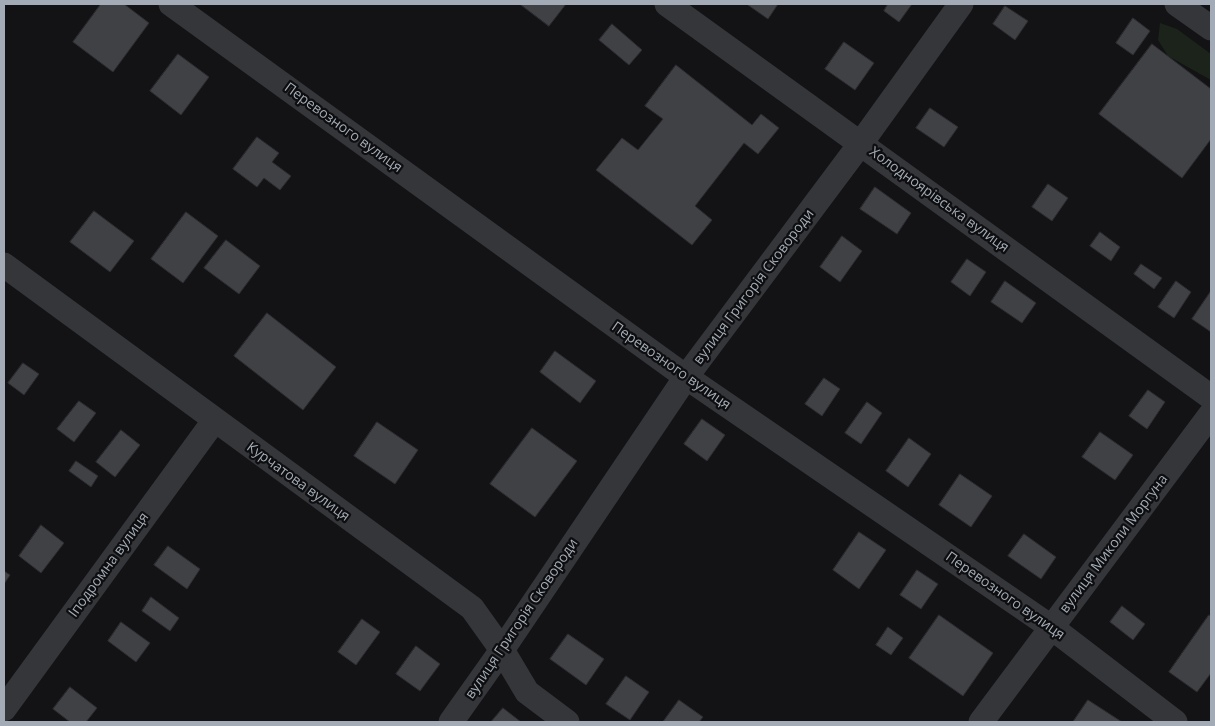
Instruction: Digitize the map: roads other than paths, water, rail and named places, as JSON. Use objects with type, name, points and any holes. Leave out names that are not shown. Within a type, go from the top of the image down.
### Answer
[{"type":"street","name":"Перевозного вулиця","points":[[171,4],[686,377],[1051,627],[1175,722]]},
{"type":"street","name":"Холодноярівська вулиця","points":[[667,4],[1211,397]]},
{"type":"street","name":"вулиця Григорія Сковороди","points":[[451,722],[502,650],[686,377],[861,143],[961,4]]},
{"type":"street","points":[[1177,4],[1211,28]]},
{"type":"street","name":"Курчатова вулиця","points":[[4,265],[472,608],[502,650],[527,692],[567,722]]},
{"type":"street","name":"вулиця Миколи Моргуна","points":[[981,722],[1211,414]]},
{"type":"street","name":"Іподромна вулиця","points":[[4,709],[214,420]]}]
